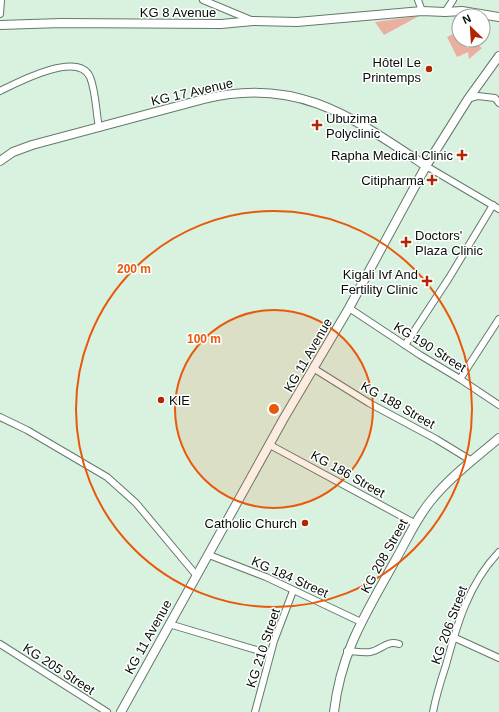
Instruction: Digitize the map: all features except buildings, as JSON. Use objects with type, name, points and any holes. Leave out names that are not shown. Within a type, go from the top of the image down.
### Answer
[{"type":"street","points":[[0,14],[1,0]]},
{"type":"street","points":[[203,0],[253,21]]},
{"type":"street","points":[[418,0],[422,11]]},
{"type":"street","points":[[445,12],[454,0]]},
{"type":"street","name":"KG 8 Avenue","points":[[0,25],[61,23],[221,24],[253,21],[298,22],[422,11],[462,11],[499,17]]},
{"type":"street","name":"KG 11 Avenue","points":[[121,712],[270,445],[349,308],[426,166],[468,99],[499,56]]},
{"type":"street","points":[[0,92],[23,79],[55,68],[75,67],[85,70],[90,75],[94,91],[99,128]]},
{"type":"street","name":"KG 17 Avenue","points":[[0,161],[13,152],[32,145],[225,94],[263,91],[308,100],[323,105],[377,134],[426,166]]},
{"type":"street","points":[[468,99],[478,96],[495,98],[499,103]]},
{"type":"street","points":[[426,166],[499,209]]},
{"type":"street","points":[[405,345],[449,278],[493,205]]},
{"type":"street","name":"KG 190 Street","points":[[349,308],[499,405]]},
{"type":"street","points":[[460,379],[499,319]]},
{"type":"street","name":"KG 188 Street","points":[[314,368],[369,403],[436,439],[472,462]]},
{"type":"street","points":[[0,417],[27,430],[113,482],[136,503],[197,576]]},
{"type":"street","name":"KG 208 Street","points":[[334,712],[336,691],[347,651],[361,622],[416,524],[432,498],[447,482],[499,438]]},
{"type":"street","name":"KG 186 Street","points":[[270,445],[416,524]]},
{"type":"street","name":"KG 206 Street","points":[[433,712],[453,637],[472,588],[489,562],[499,552]]},
{"type":"street","name":"KG 184 Street","points":[[209,555],[361,622]]},
{"type":"street","name":"KG 210 Street","points":[[255,712],[270,654],[293,591]]},
{"type":"street","points":[[169,624],[270,654]]},
{"type":"street","points":[[453,637],[499,658]]},
{"type":"street","points":[[347,651],[370,652],[387,643],[392,642],[399,644]]},
{"type":"street","name":"KG 205 Street","points":[[0,644],[106,712]]},
{"type":"shaded area","points":[[419,16],[384,35],[375,22]]},
{"type":"shaded area","points":[[451,35],[451,45],[447,37]]},
{"type":"shaded area","points":[[452,48],[482,48],[469,59],[468,52],[457,57]]},
{"type":"place","name":"Hôtel Le Printemps","points":[[429,69]]},
{"type":"place","name":"Ubuzima Polyclinic","points":[[317,125]]},
{"type":"place","name":"Rapha Medical Clinic","points":[[462,155]]},
{"type":"place","name":"Citipharma","points":[[432,180]]},
{"type":"place","name":"Doctors' Plaza Clinic","points":[[406,242]]},
{"type":"place","name":"Kigali Ivf And Fertility Clinic","points":[[427,281]]},
{"type":"place","name":"KIE","points":[[161,400]]},
{"type":"place","name":"Catholic Church","points":[[305,523]]}]
